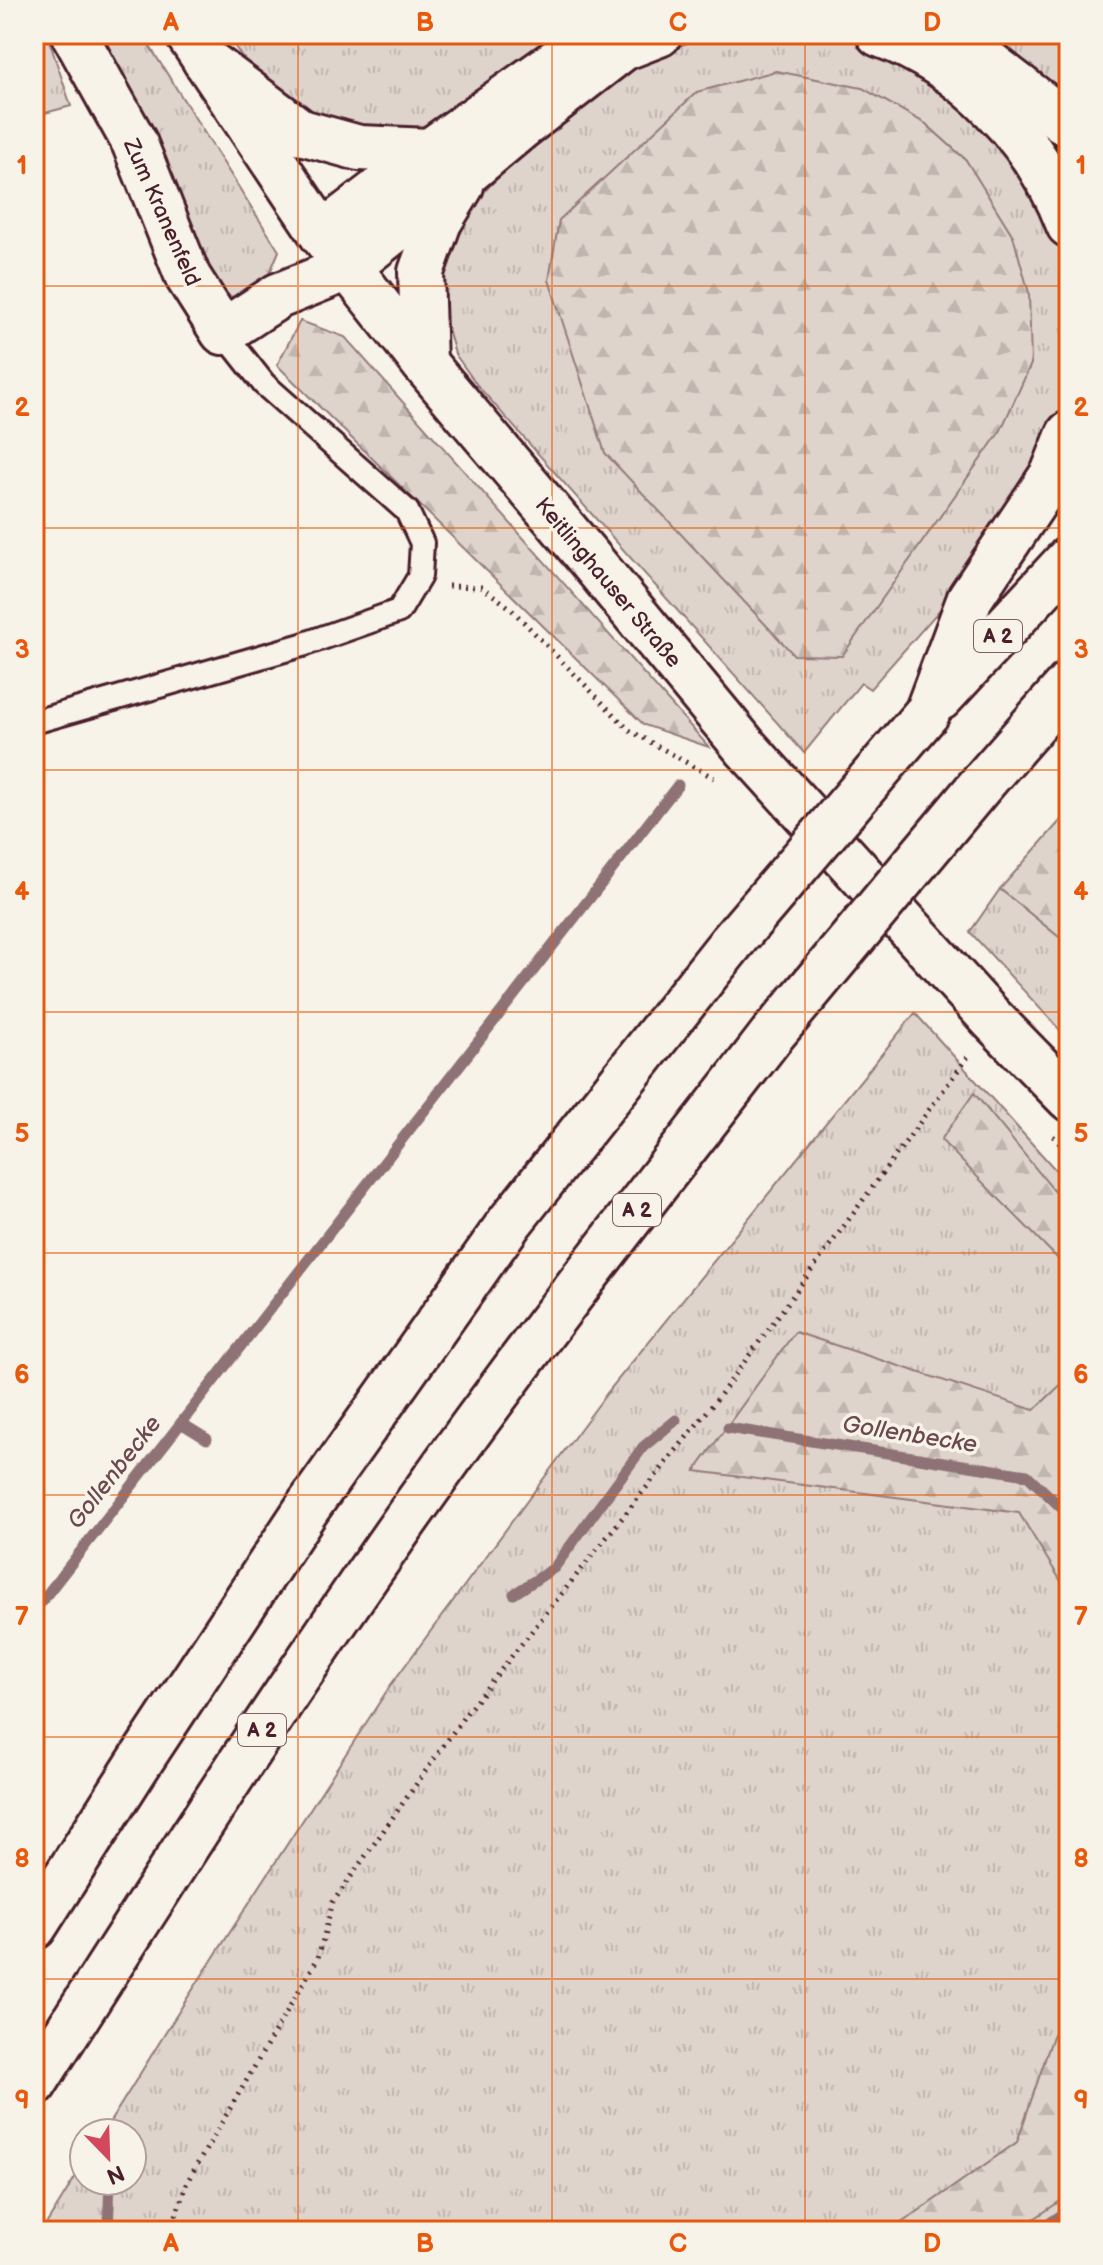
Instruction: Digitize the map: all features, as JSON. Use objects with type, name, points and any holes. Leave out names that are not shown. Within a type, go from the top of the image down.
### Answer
[{"type":"main road","name":"Zum Kranenfeld","points":[[74,34],[134,142],[188,277],[223,332]]},
{"type":"main road","points":[[335,251],[430,151],[596,34]]},
{"type":"main road","points":[[223,332],[278,296],[335,251],[470,170],[623,48],[659,34]]},
{"type":"main road","points":[[879,34],[941,64],[1020,136],[1057,195],[1069,225]]},
{"type":"main road","points":[[945,34],[960,41],[1069,125]]},
{"type":"main road","points":[[197,47],[301,132],[359,148],[430,151]]},
{"type":"main road","name":"Keitlinghauser Straße","points":[[197,47],[335,251],[424,363],[746,748],[993,1020],[1069,1098]]},
{"type":"main road","points":[[424,363],[421,272],[439,222],[470,170]]},
{"type":"main road","points":[[927,713],[970,598],[1053,474],[1069,434]]},
{"type":"main road","name":"A 2","points":[[34,1927],[137,1766],[336,1468],[510,1222],[731,943],[927,713],[1069,559]]},
{"type":"main road","name":"A 2","points":[[34,2084],[203,1817],[503,1384],[771,1036],[1069,684]]},
{"type":"lane","points":[[34,722],[302,645],[399,611],[420,576],[422,543],[407,511],[264,384],[223,332]]},
{"type":"path","points":[[171,2231],[187,2182],[318,1958],[333,1902],[468,1711],[718,1398],[993,1020]]},
{"type":"green space","points":[[34,34],[47,34],[71,106],[34,116]]},
{"type":"green space","points":[[93,34],[142,34],[279,251],[268,277],[235,298],[211,288]]},
{"type":"green space","points":[[226,34],[576,34],[460,114],[409,133],[360,134],[304,114],[257,78]]},
{"type":"green space","points":[[720,34],[845,35],[902,60],[950,85],[1047,207],[1064,253],[1069,289],[1069,368],[1067,391],[1053,441],[952,596],[870,689],[861,683],[804,753],[477,385],[455,354],[443,311],[445,264],[469,208],[514,160],[650,54]],"holes":[[[862,88],[926,124],[966,160]]]},
{"type":"green space","points":[[969,34],[1063,34],[1069,39],[1069,110]]},
{"type":"green space","points":[[776,71],[862,88],[926,124],[966,160],[1013,236],[1029,293],[1031,364],[1001,430],[842,656],[794,655],[605,453],[549,280],[559,220],[697,92]]},
{"type":"green space","points":[[300,321],[345,337],[709,747],[644,725],[277,365]]},
{"type":"green space","points":[[1069,811],[1069,945],[1000,889]]},
{"type":"green space","points":[[1000,889],[1069,945],[1069,1040],[970,932]]},
{"type":"green space","points":[[915,1013],[1069,1185],[1069,2231],[42,2231],[68,2189],[68,2197],[148,2197],[148,2117],[113,2117],[390,1686],[607,1393]]},
{"type":"green space","points":[[974,1093],[1069,1209],[1069,1270],[941,1140]]},
{"type":"green space","points":[[795,1332],[1034,1410],[1069,1377],[1069,1594],[1019,1513],[695,1471]]},
{"type":"green space","points":[[1069,1989],[1069,2195],[1016,2231],[890,2231],[1017,2142]]},
{"type":"waterway","points":[[181,1423],[678,785]]},
{"type":"waterway","name":"Gollenbecke","points":[[514,1594],[554,1568],[643,1447],[676,1420]]},
{"type":"waterway","name":"Gollenbecke","points":[[34,1611],[181,1423],[207,1439]]},
{"type":"waterway","name":"Gollenbecke","points":[[728,1428],[1027,1475],[1069,1515]]},
{"type":"waterway","points":[[108,2231],[109,2197]]},
{"type":"waterway","points":[[1038,2231],[1069,2210]]}]
